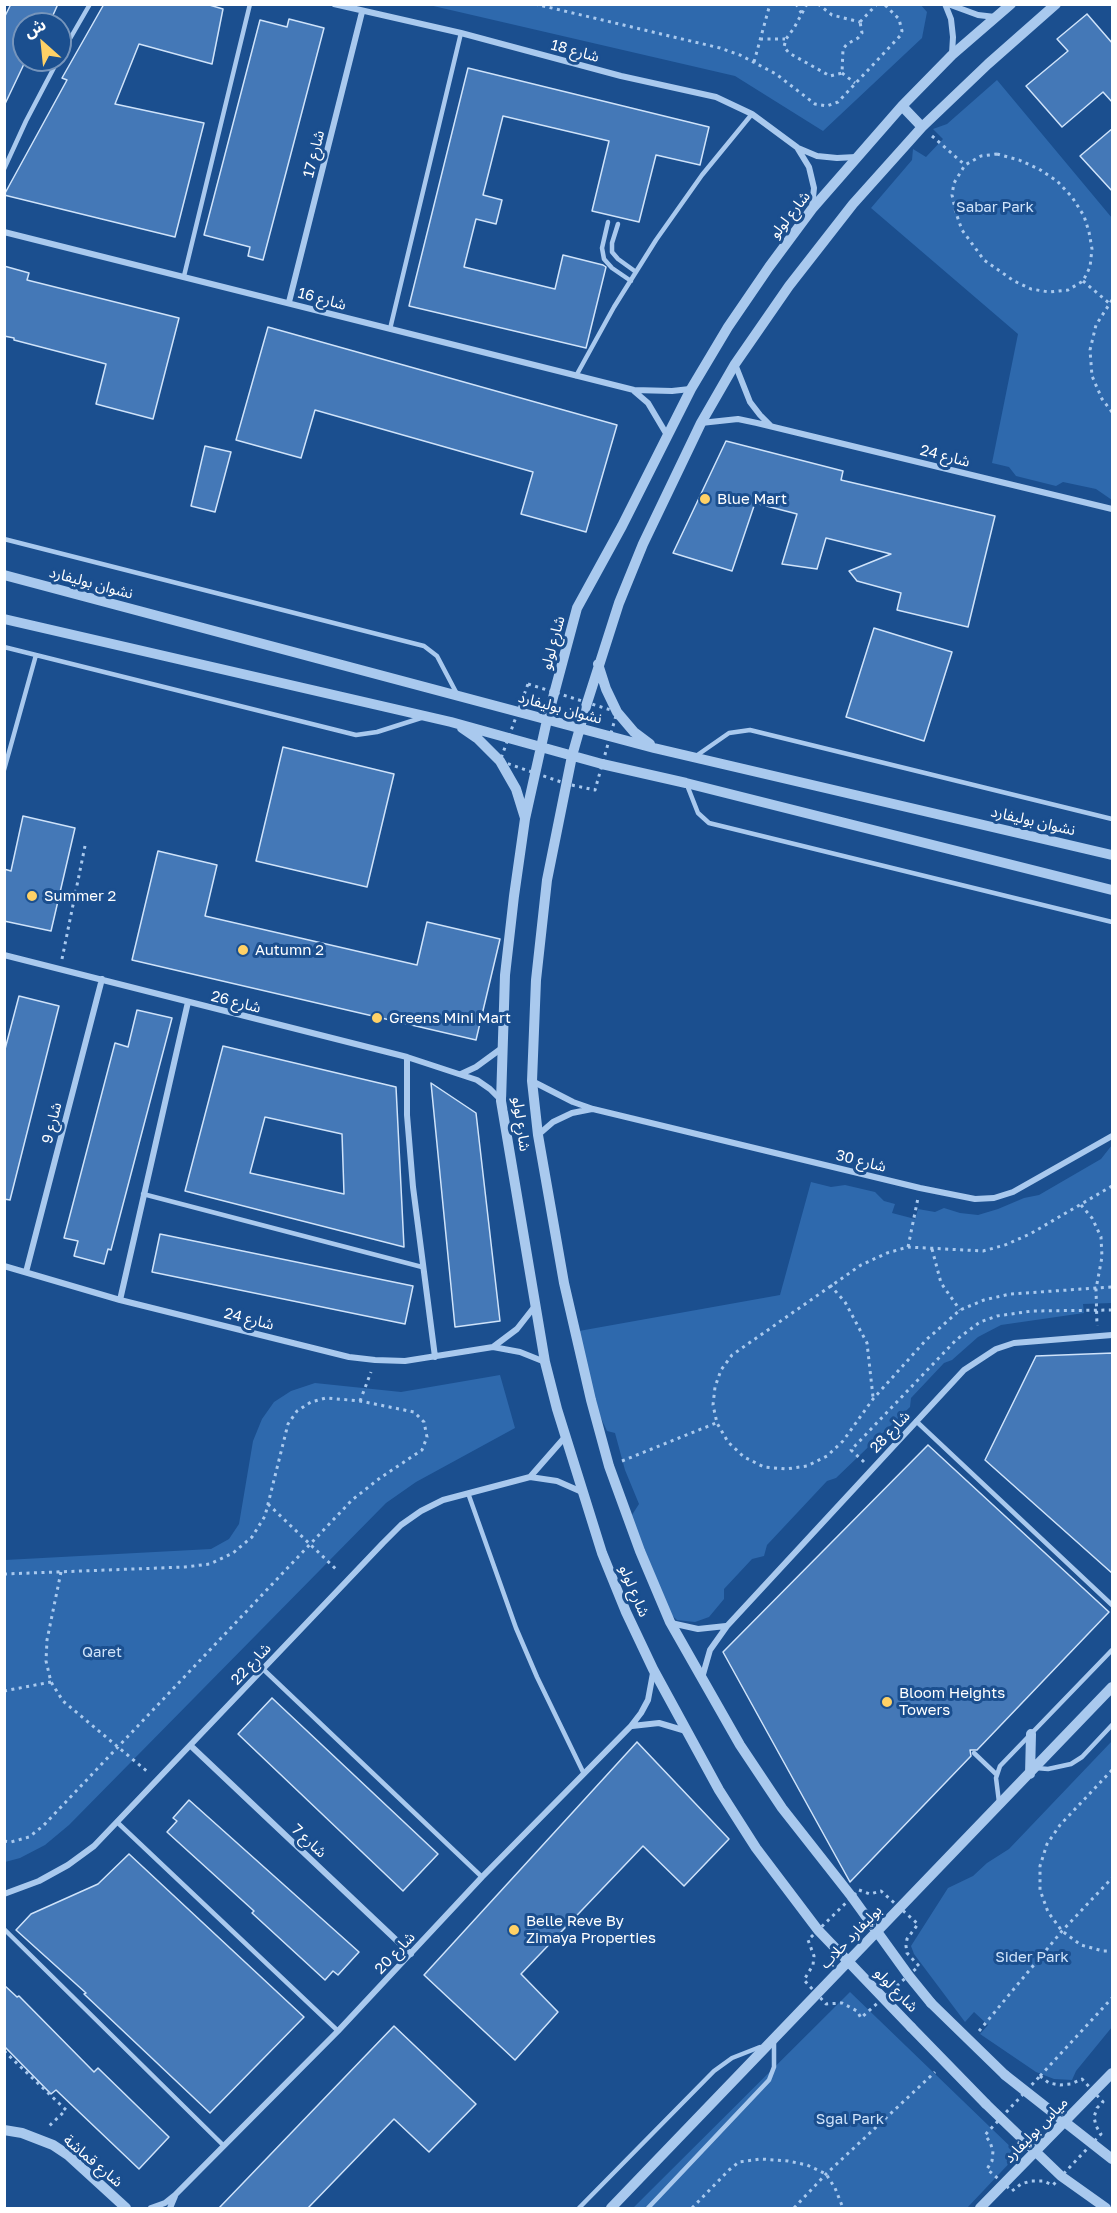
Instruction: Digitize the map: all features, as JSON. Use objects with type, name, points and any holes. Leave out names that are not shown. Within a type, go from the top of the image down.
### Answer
[{"type":"street","name":"شارع 18","points":[[334,4],[461,33],[621,76],[716,97],[752,114],[798,148],[817,156],[837,158],[857,156]]},
{"type":"street","points":[[947,4],[978,15],[996,17]]},
{"type":"street","points":[[947,4],[952,28],[952,55]]},
{"type":"street","name":"شارع لولو","points":[[1011,4],[952,55],[902,106],[812,209],[763,275],[691,389],[577,608],[547,720],[525,819],[505,975],[501,1101],[545,1362],[565,1437],[602,1553],[626,1612],[686,1731],[719,1790],[756,1848],[818,1930],[1035,2152],[1061,2176],[1106,2208]]},
{"type":"street","name":"شارع لولو","points":[[1056,4],[922,127],[853,204],[789,286],[735,364],[701,423],[643,544],[619,603],[598,664],[572,756],[547,880],[536,980],[532,1081],[538,1135],[564,1283],[591,1400],[609,1466],[640,1551],[670,1622],[740,1745],[782,1808],[931,2003],[1005,2075],[1113,2159]]},
{"type":"street","name":"شارع 17","points":[[289,302],[363,12]]},
{"type":"street","points":[[902,106],[922,127]]},
{"type":"street","name":"شارع 18","points":[[798,148],[809,167],[814,188],[812,209]]},
{"type":"street","name":"شارع 16","points":[[4,232],[634,390],[662,392],[691,389]]},
{"type":"street","points":[[735,364],[750,402],[760,416],[772,426]]},
{"type":"street","points":[[634,390],[648,403],[667,435]]},
{"type":"street","name":"شارع 24","points":[[701,423],[738,419],[772,426],[1113,508]]},
{"type":"street","name":"نشوان بوليفارد","points":[[4,575],[693,758],[1113,855]]},
{"type":"street","points":[[4,619],[452,722],[602,764],[1113,890]]},
{"type":"street","points":[[598,664],[617,712],[634,732],[654,748]]},
{"type":"street","points":[[452,722],[478,739],[500,761],[516,789],[525,819]]},
{"type":"street","name":"شارع 26","points":[[4,955],[407,1057],[477,1080],[501,1101]]},
{"type":"street","name":"شارع 9","points":[[26,1272],[102,979]]},
{"type":"street","points":[[120,1300],[188,1002]]},
{"type":"street","points":[[462,1074],[490,1058],[502,1048]]},
{"type":"street","points":[[407,1057],[407,1115],[422,1267],[435,1357]]},
{"type":"street","name":"شارع 30","points":[[532,1081],[573,1102],[593,1109],[920,1188],[975,1199],[994,1198],[1013,1192],[1113,1136]]},
{"type":"street","name":"شارع 30","points":[[538,1135],[553,1122],[572,1113],[593,1109]]},
{"type":"street","name":"شارع 24","points":[[4,1266],[120,1300],[350,1357],[405,1361],[493,1347],[520,1352],[545,1362]]},
{"type":"street","name":"شارع 24","points":[[493,1347],[518,1329],[536,1305]]},
{"type":"street","name":"شارع 28","points":[[702,1678],[710,1650],[727,1626],[964,1370],[996,1349],[1014,1343],[1113,1335]]},
{"type":"street","points":[[530,1477],[565,1437]]},
{"type":"street","name":"شارع 22","points":[[4,1894],[39,1881],[68,1865],[94,1845],[348,1580],[407,1521],[421,1511],[443,1500],[530,1477],[557,1481],[582,1492]]},
{"type":"street","points":[[670,1622],[698,1629],[727,1626]]},
{"type":"street","name":"شارع 20","points":[[151,2208],[165,2203],[175,2195],[338,2031],[482,1877],[631,1726],[648,1700],[653,1669]]},
{"type":"street","name":"بوليفارد حلاب","points":[[611,2208],[1113,1687]]},
{"type":"street","points":[[631,1726],[659,1723],[686,1731]]},
{"type":"street","points":[[1031,1734],[1032,1771]]},
{"type":"street","name":"شارع 7","points":[[191,1746],[411,1954]]},
{"type":"street","name":"مياس بوليفارد","points":[[980,2208],[1113,2073]]},
{"type":"street","name":"شارع قماشة","points":[[4,2130],[37,2138],[68,2155],[126,2208]]},
{"type":"street","points":[[111,2195],[116,2208]]},
{"type":"street","name":"شارع 20","points":[[170,2208],[175,2195]]},
{"type":"lane","points":[[72,35],[90,4]]},
{"type":"lane","points":[[184,276],[250,4]]},
{"type":"lane","points":[[390,329],[461,33]]},
{"type":"lane","points":[[4,169],[52,72]]},
{"type":"lane","points":[[576,376],[636,272],[702,175],[752,114]]},
{"type":"lane","points":[[608,222],[602,248],[604,259],[612,268],[631,281]]},
{"type":"lane","points":[[618,224],[612,243],[612,252],[636,272]]},
{"type":"lane","points":[[4,539],[424,646],[438,656],[458,697]]},
{"type":"lane","points":[[4,647],[356,735],[377,732],[427,716]]},
{"type":"lane","points":[[4,770],[36,655]]},
{"type":"lane","points":[[693,758],[729,733],[750,730],[1113,819]]},
{"type":"lane","points":[[686,783],[698,813],[709,823],[1113,922]]},
{"type":"lane","points":[[143,1194],[422,1267]]},
{"type":"lane","points":[[916,1422],[1113,1605]]},
{"type":"lane","points":[[468,1493],[516,1628],[584,1774]]},
{"type":"lane","points":[[999,1804],[996,1774],[1003,1763],[1113,1650]]},
{"type":"lane","points":[[263,1669],[482,1877]]},
{"type":"lane","points":[[1032,1771],[1071,1764],[1082,1757],[1113,1725]]},
{"type":"lane","points":[[974,1753],[996,1774]]},
{"type":"lane","points":[[117,1822],[338,2031]]},
{"type":"lane","points":[[4,1929],[223,2145]]},
{"type":"lane","points":[[579,2208],[714,2071],[732,2058],[771,2041],[774,2067],[769,2080],[648,2208]]},
{"type":"path","points":[[535,4],[720,48],[776,74],[815,104],[826,106],[838,102],[900,36],[902,31],[899,19],[884,4]]},
{"type":"path","points":[[796,4],[802,14]]},
{"type":"path","points":[[807,4],[786,39],[784,47],[789,53],[824,74],[836,76],[842,73]]},
{"type":"path","points":[[818,4],[832,15],[860,22]]},
{"type":"path","points":[[842,73],[843,49],[858,38],[861,33],[860,22],[877,4]]},
{"type":"path","points":[[754,62],[771,5]]},
{"type":"path","points":[[760,39],[786,39]]},
{"type":"path","points":[[842,73],[855,83]]},
{"type":"path","points":[[922,127],[965,165]]},
{"type":"path","points":[[997,154],[1039,169],[1056,181],[1072,197],[1084,216],[1089,232],[1092,249],[1090,267],[1083,281],[1068,290],[1049,292],[1031,289],[998,272],[984,260],[962,230],[952,195],[954,183],[965,165],[981,156],[997,154]]},
{"type":"path","points":[[1083,281],[1111,302],[1096,325],[1090,350],[1092,376],[1102,399],[1113,412]]},
{"type":"path","points":[[60,969],[85,846]]},
{"type":"path","points":[[1113,1186],[1030,1234],[1005,1245],[983,1251],[908,1247],[887,1253],[861,1265],[732,1355],[721,1370],[715,1387],[712,1406],[717,1423],[728,1442],[744,1457],[764,1467],[786,1469],[807,1466],[827,1456],[843,1441],[873,1399],[926,1340],[960,1310],[984,1300],[1010,1294],[1113,1287]]},
{"type":"path","points":[[908,1247],[920,1188]]},
{"type":"path","points":[[1081,1205],[1092,1218],[1101,1237],[1102,1257],[1096,1288],[1097,1336]]},
{"type":"path","points":[[932,1249],[941,1283],[960,1310]]},
{"type":"path","points":[[830,1285],[845,1302],[867,1343],[873,1399]]},
{"type":"path","points":[[360,1401],[375,1360]]},
{"type":"path","points":[[4,1574],[210,1564],[233,1553],[252,1537],[265,1516],[283,1439],[288,1424],[297,1411],[311,1402],[326,1398],[360,1401],[414,1412],[424,1422],[427,1437],[422,1450],[352,1500],[43,1826],[29,1837],[11,1842],[4,1841]]},
{"type":"path","points":[[609,1466],[717,1423]]},
{"type":"path","points":[[268,1504],[348,1580]]},
{"type":"path","points":[[61,1572],[47,1640],[46,1661],[51,1682],[63,1701],[157,1780]]},
{"type":"path","points":[[4,1691],[51,1682]]},
{"type":"path","points":[[1113,1770],[1060,1825],[1047,1844],[1040,1866],[1040,1890],[1048,1912],[1062,1931],[1081,1945],[1102,1951],[1113,1951]]},
{"type":"path","points":[[1040,2076],[1113,1998]]},
{"type":"path","points":[[4,2051],[66,2110],[37,2138]]},
{"type":"path","points":[[692,2208],[729,2170],[740,2162],[760,2159],[807,2165],[826,2174],[843,2208]]},
{"type":"green space","points":[[920,4],[927,12],[922,38],[823,131],[735,76],[429,5]]},
{"type":"green space","name":"Sabar Park","points":[[997,80],[1112,218],[1112,500],[1096,489],[1063,482],[1056,486],[1016,476],[1009,467],[992,463],[1018,334],[871,208],[912,160],[913,149],[926,157],[943,139],[933,129],[947,124]]},
{"type":"green space","points":[[1112,1145],[1112,1303],[1083,1304],[1084,1313],[1001,1325],[978,1337],[952,1360],[944,1363],[911,1398],[910,1407],[836,1478],[827,1481],[767,1545],[764,1556],[752,1559],[724,1589],[724,1599],[709,1617],[695,1622],[677,1620],[666,1610],[630,1518],[639,1504],[625,1470],[615,1433],[607,1431],[596,1407],[579,1331],[780,1295],[811,1182],[831,1187],[845,1185],[875,1192],[884,1201],[895,1204],[892,1213],[915,1219],[918,1209],[935,1212],[944,1208],[978,1215],[1024,1198],[1039,1195],[1101,1159]]},
{"type":"green space","name":"Qaret","points":[[500,1375],[515,1428],[416,1482],[386,1503],[69,1825],[45,1845],[20,1858],[5,1862],[5,1560],[211,1549],[229,1539],[239,1524],[253,1441],[262,1419],[274,1402],[291,1391],[315,1383],[401,1392]]},
{"type":"green space","name":"Sider Park","points":[[1112,1741],[1112,2027],[1076,2071],[1072,2080],[1054,2079],[1036,2072],[980,2034],[988,2025],[974,2012],[965,2022],[914,1954],[911,1946],[948,1888],[973,1876],[987,1863],[1009,1849]]},
{"type":"green space","name":"Sgal Park","points":[[850,1992],[1018,2154],[967,2208],[633,2208]]},
{"type":"building","points":[[11,4],[58,4],[54,12],[12,12],[12,72],[20,72],[4,106],[4,18]]},
{"type":"building","points":[[104,4],[206,4],[223,9],[212,64],[139,44],[115,104],[204,123],[175,237],[4,195],[67,80],[62,78],[65,72],[72,72],[72,60]]},
{"type":"building","points":[[1087,14],[1113,44],[1113,103],[1103,92],[1062,127],[1026,86],[1068,51],[1057,39]]},
{"type":"building","points":[[289,19],[324,28],[263,260],[248,256],[250,247],[204,235],[260,20],[287,27]]},
{"type":"building","points":[[468,68],[709,127],[700,165],[656,155],[639,222],[592,211],[609,141],[503,116],[483,195],[502,200],[496,224],[476,219],[464,267],[555,289],[563,255],[603,265],[606,267],[586,348],[409,306]]},
{"type":"building","points":[[1113,128],[1113,192],[1080,156]]},
{"type":"building","points":[[4,266],[29,273],[27,280],[179,318],[153,419],[96,404],[106,364],[4,336]]},
{"type":"building","points":[[268,327],[617,425],[586,532],[521,514],[533,472],[315,410],[301,458],[236,440]]},
{"type":"building","points":[[726,441],[843,471],[841,480],[995,516],[968,627],[897,610],[901,593],[857,581],[849,571],[891,554],[826,538],[817,569],[782,564],[797,514],[755,503],[732,571],[673,553]]},
{"type":"building","points":[[205,446],[231,452],[215,512],[191,506]]},
{"type":"building","points":[[874,628],[952,652],[924,741],[846,717]]},
{"type":"building","points":[[283,747],[394,774],[367,887],[256,861]]},
{"type":"building","name":"Summer 2","points":[[23,816],[75,828],[51,931],[4,921],[4,869],[11,871]]},
{"type":"building","name":"Autumn 2","points":[[158,851],[217,865],[205,916],[417,965],[427,922],[500,939],[476,1040],[132,960]]},
{"type":"building","points":[[19,996],[59,1006],[10,1200],[4,1199],[4,1053]]},
{"type":"building","points":[[137,1010],[172,1018],[111,1250],[108,1249],[104,1264],[74,1256],[78,1241],[64,1238],[115,1043],[128,1047]]},
{"type":"building","points":[[223,1046],[396,1087],[404,1247],[185,1191]],"holes":[[[265,1117],[342,1134],[344,1194],[250,1173]]]},
{"type":"building","points":[[431,1083],[476,1113],[500,1321],[455,1327]]},
{"type":"building","points":[[160,1234],[413,1286],[405,1324],[152,1272]]},
{"type":"building","points":[[1113,1353],[1113,1574],[985,1460],[1036,1356]]},
{"type":"building","name":"Bloom Heights Towers","points":[[928,1445],[1109,1612],[977,1750],[970,1750],[971,1756],[850,1882],[723,1652]]},
{"type":"building","points":[[272,1698],[438,1854],[403,1891],[238,1734]]},
{"type":"building","name":"Belle Reve By Zimaya Properties","points":[[637,1742],[729,1839],[684,1886],[643,1846],[521,1974],[558,2012],[515,2060],[424,1975]]},
{"type":"building","points":[[189,1800],[359,1952],[338,1975],[333,1971],[325,1980],[252,1913],[254,1911],[167,1832],[177,1821],[173,1818]]},
{"type":"building","points":[[129,1854],[304,2017],[210,2113],[84,1994],[86,1993],[16,1930],[31,1914],[98,1884]]},
{"type":"building","points":[[4,1985],[17,1997],[19,1996],[94,2072],[98,2068],[169,2137],[139,2169],[56,2090],[51,2094],[4,2046]]},
{"type":"building","points":[[394,2026],[476,2104],[429,2152],[394,2119],[308,2208],[219,2208]]},
{"type":"place","name":"Blue Mart","points":[[705,499]]},
{"type":"place","name":"Summer 2","points":[[32,896]]},
{"type":"place","name":"Autumn 2","points":[[243,950]]},
{"type":"place","name":"Greens Mini Mart","points":[[377,1018]]},
{"type":"place","name":"Bloom Heights Towers","points":[[887,1702]]},
{"type":"place","name":"Belle Reve By Zimaya Properties","points":[[514,1930]]}]
